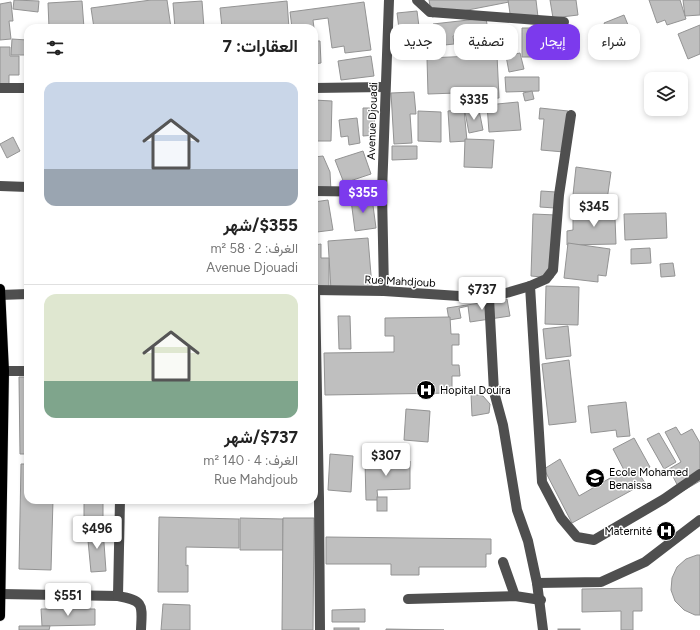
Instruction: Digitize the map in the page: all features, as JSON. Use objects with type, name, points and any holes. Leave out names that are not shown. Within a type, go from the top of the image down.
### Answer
[{"type":"main road","points":[[0,293],[4,371],[2,405],[0,616]]},
{"type":"street","name":"Avenue Djouadi","points":[[384,291],[382,192],[389,0]]},
{"type":"street","points":[[417,0],[430,12],[564,22]]},
{"type":"street","points":[[318,88],[385,87]]},
{"type":"street","points":[[0,88],[24,88]]},
{"type":"street","name":"Rue Mahdjoub","points":[[318,290],[384,291],[488,298],[530,286],[546,279],[553,270],[559,195],[571,115]]},
{"type":"street","points":[[0,186],[24,187]]},
{"type":"street","points":[[318,191],[382,192]]},
{"type":"street","points":[[530,286],[542,482],[561,518],[577,537],[594,540],[664,499],[700,474]]},
{"type":"street","points":[[0,293],[24,294]]},
{"type":"street","points":[[488,298],[494,392],[503,425],[517,510],[528,541],[541,600],[543,630]]},
{"type":"street","points":[[4,371],[24,371]]},
{"type":"street","points":[[118,596],[120,504]]},
{"type":"street","points":[[317,504],[320,630]]},
{"type":"street","points":[[537,583],[601,582],[645,562],[700,520]]},
{"type":"street","points":[[503,562],[515,596]]},
{"type":"street","points":[[0,594],[118,596],[134,599],[139,602],[142,608],[141,630]]},
{"type":"street","points":[[408,599],[515,596],[541,600]]},
{"type":"building","points":[[14,0],[39,1],[38,12],[13,9]]},
{"type":"building","points":[[151,0],[167,0],[170,24],[93,24],[91,8]]},
{"type":"building","points":[[429,0],[509,0],[509,2],[432,17]]},
{"type":"building","points":[[508,0],[536,0],[538,17],[511,20]]},
{"type":"building","points":[[550,0],[576,0],[578,15],[553,18]]},
{"type":"building","points":[[649,0],[680,0],[686,19],[667,25],[665,20],[657,23]]},
{"type":"building","points":[[683,0],[700,0],[700,15],[685,16]]},
{"type":"building","points":[[82,1],[84,24],[49,24],[48,3]]},
{"type":"building","points":[[202,1],[204,24],[175,24],[173,3]]},
{"type":"building","points":[[287,1],[289,24],[222,24],[220,8]]},
{"type":"building","points":[[11,2],[13,21],[9,21],[11,39],[0,40],[0,4]]},
{"type":"building","points":[[364,2],[371,50],[345,53],[344,46],[332,48],[328,18],[313,20],[314,24],[292,24],[290,12]]},
{"type":"building","points":[[417,11],[419,24],[398,24],[397,13]]},
{"type":"building","points":[[624,15],[628,24],[604,24]]},
{"type":"building","points":[[486,18],[487,24],[454,24],[454,44],[446,45],[446,24],[433,24]]},
{"type":"building","points":[[700,25],[700,54],[688,59],[678,34]]},
{"type":"building","points":[[522,28],[526,28],[526,57],[522,57]]},
{"type":"building","points":[[12,39],[24,40],[24,55],[11,55]]},
{"type":"building","points":[[318,41],[320,41],[321,63],[318,63]]},
{"type":"building","points":[[0,47],[10,47],[10,56],[19,56],[19,75],[9,75],[9,86],[0,86]]},
{"type":"building","points":[[518,53],[520,53],[524,69],[509,72],[507,60],[518,60]]},
{"type":"building","points":[[371,56],[374,76],[341,80],[338,61]]},
{"type":"building","points":[[446,57],[454,57],[454,60],[497,60],[499,98],[483,99],[483,92],[474,92],[475,100],[457,101],[457,93],[428,94],[427,60],[446,60]]},
{"type":"building","points":[[505,77],[539,77],[539,91],[506,92]]},
{"type":"building","points":[[532,91],[534,99],[525,101],[523,93]]},
{"type":"building","points":[[414,92],[416,114],[410,114],[412,143],[394,144],[391,93]]},
{"type":"building","points":[[318,100],[332,101],[331,141],[318,141]]},
{"type":"building","points":[[518,102],[521,130],[489,132],[487,105]]},
{"type":"building","points":[[363,108],[374,108],[375,135],[363,136]]},
{"type":"building","points":[[540,108],[568,111],[564,152],[541,150],[544,119],[539,119]]},
{"type":"building","points":[[464,109],[467,141],[450,142],[448,111]]},
{"type":"building","points":[[479,110],[483,130],[469,133],[465,112]]},
{"type":"building","points":[[418,111],[441,112],[441,142],[418,141]]},
{"type":"building","points":[[357,118],[360,143],[349,145],[348,136],[341,137],[339,120]]},
{"type":"building","points":[[13,137],[20,151],[7,158],[0,144]]},
{"type":"building","points":[[465,139],[494,140],[492,168],[464,167]]},
{"type":"building","points":[[392,146],[417,146],[417,159],[392,160]]},
{"type":"building","points":[[363,151],[371,174],[344,183],[335,160]]},
{"type":"building","points":[[323,156],[330,172],[331,191],[318,193],[318,157]]},
{"type":"building","points":[[576,167],[611,172],[607,200],[573,195]]},
{"type":"building","points":[[541,191],[556,192],[555,208],[540,207]]},
{"type":"building","points":[[372,198],[376,228],[355,231],[351,200]]},
{"type":"building","points":[[328,200],[333,230],[318,232],[318,201]]},
{"type":"building","points":[[591,201],[607,201],[608,218],[615,218],[616,244],[567,245],[567,231],[573,230],[573,218],[591,217]]},
{"type":"building","points":[[666,213],[667,238],[625,240],[624,214]]},
{"type":"building","points":[[533,214],[556,215],[553,278],[531,276]]},
{"type":"building","points":[[368,238],[372,287],[331,290],[328,241]]},
{"type":"building","points":[[568,243],[610,249],[606,276],[598,275],[598,282],[564,278]]},
{"type":"building","points":[[318,244],[321,244],[321,258],[329,258],[329,292],[318,292]]},
{"type":"building","points":[[650,248],[651,263],[631,264],[631,249]]},
{"type":"building","points":[[673,263],[675,276],[661,277],[660,264]]},
{"type":"building","points":[[546,286],[579,287],[578,325],[545,324]]},
{"type":"building","points":[[507,299],[510,316],[470,322],[468,306],[459,308],[461,318],[449,320],[447,308]]},
{"type":"building","points":[[338,316],[350,316],[351,349],[339,349]]},
{"type":"building","points":[[450,317],[451,334],[459,334],[459,345],[452,345],[452,365],[459,365],[460,376],[452,376],[452,393],[325,395],[324,353],[394,352],[394,336],[385,336],[385,318]]},
{"type":"building","points":[[568,326],[571,356],[546,359],[543,329]]},
{"type":"building","points":[[569,360],[576,422],[549,425],[542,364]]},
{"type":"building","points":[[19,377],[24,377],[24,454],[20,454]]},
{"type":"building","points":[[471,394],[483,396],[490,404],[489,413],[472,416]]},
{"type":"building","points":[[626,402],[630,436],[617,437],[616,430],[591,433],[588,406]]},
{"type":"building","points":[[406,409],[430,411],[428,442],[404,440]]},
{"type":"building","points":[[676,427],[681,435],[692,429],[700,443],[700,481],[681,492],[669,469],[681,462],[665,432]]},
{"type":"building","points":[[659,433],[676,462],[664,469],[647,439]]},
{"type":"building","points":[[634,438],[650,467],[638,472],[645,483],[572,523],[544,469],[560,459],[579,496],[624,470],[613,449]]},
{"type":"building","points":[[330,454],[353,456],[351,492],[328,490]]},
{"type":"building","points":[[410,461],[410,489],[377,490],[378,500],[366,500],[365,462]]},
{"type":"building","points":[[21,464],[24,464],[24,504],[53,504],[51,570],[19,569]]},
{"type":"building","points":[[377,497],[387,497],[387,511],[377,511]]},
{"type":"building","points":[[84,504],[103,504],[103,526],[84,524]]},
{"type":"building","points":[[159,517],[239,519],[239,548],[186,547],[188,592],[158,592]]},
{"type":"building","points":[[240,518],[283,519],[283,550],[240,550]]},
{"type":"building","points":[[283,518],[314,518],[313,630],[282,630]]},
{"type":"building","points":[[103,529],[106,571],[91,572],[87,530]]},
{"type":"building","points":[[326,537],[491,539],[491,554],[486,554],[486,567],[419,567],[419,575],[391,575],[391,564],[326,564]]},
{"type":"building","points":[[700,555],[700,615],[695,615],[684,610],[675,601],[671,590],[672,578],[677,567],[686,559]]},
{"type":"building","points":[[642,588],[642,611],[633,611],[633,630],[621,630],[621,611],[582,612],[582,589]]},
{"type":"building","points":[[163,604],[190,605],[190,630],[161,630]]},
{"type":"building","points":[[41,609],[95,609],[95,625],[42,626]]},
{"type":"building","points":[[365,609],[365,622],[332,622],[332,610]]},
{"type":"building","points":[[19,626],[50,626],[49,630],[19,630]]},
{"type":"building","points":[[334,628],[359,628],[359,630],[334,630]]},
{"type":"building","points":[[386,629],[444,630],[386,630]]},
{"type":"building","points":[[580,629],[580,630],[558,630]]},
{"type":"place","name":"Hopital Douira","points":[[426,390]]},
{"type":"place","name":"Ecole Mohamed Benaissa","points":[[595,478]]},
{"type":"place","name":"Maternité","points":[[666,531]]}]
